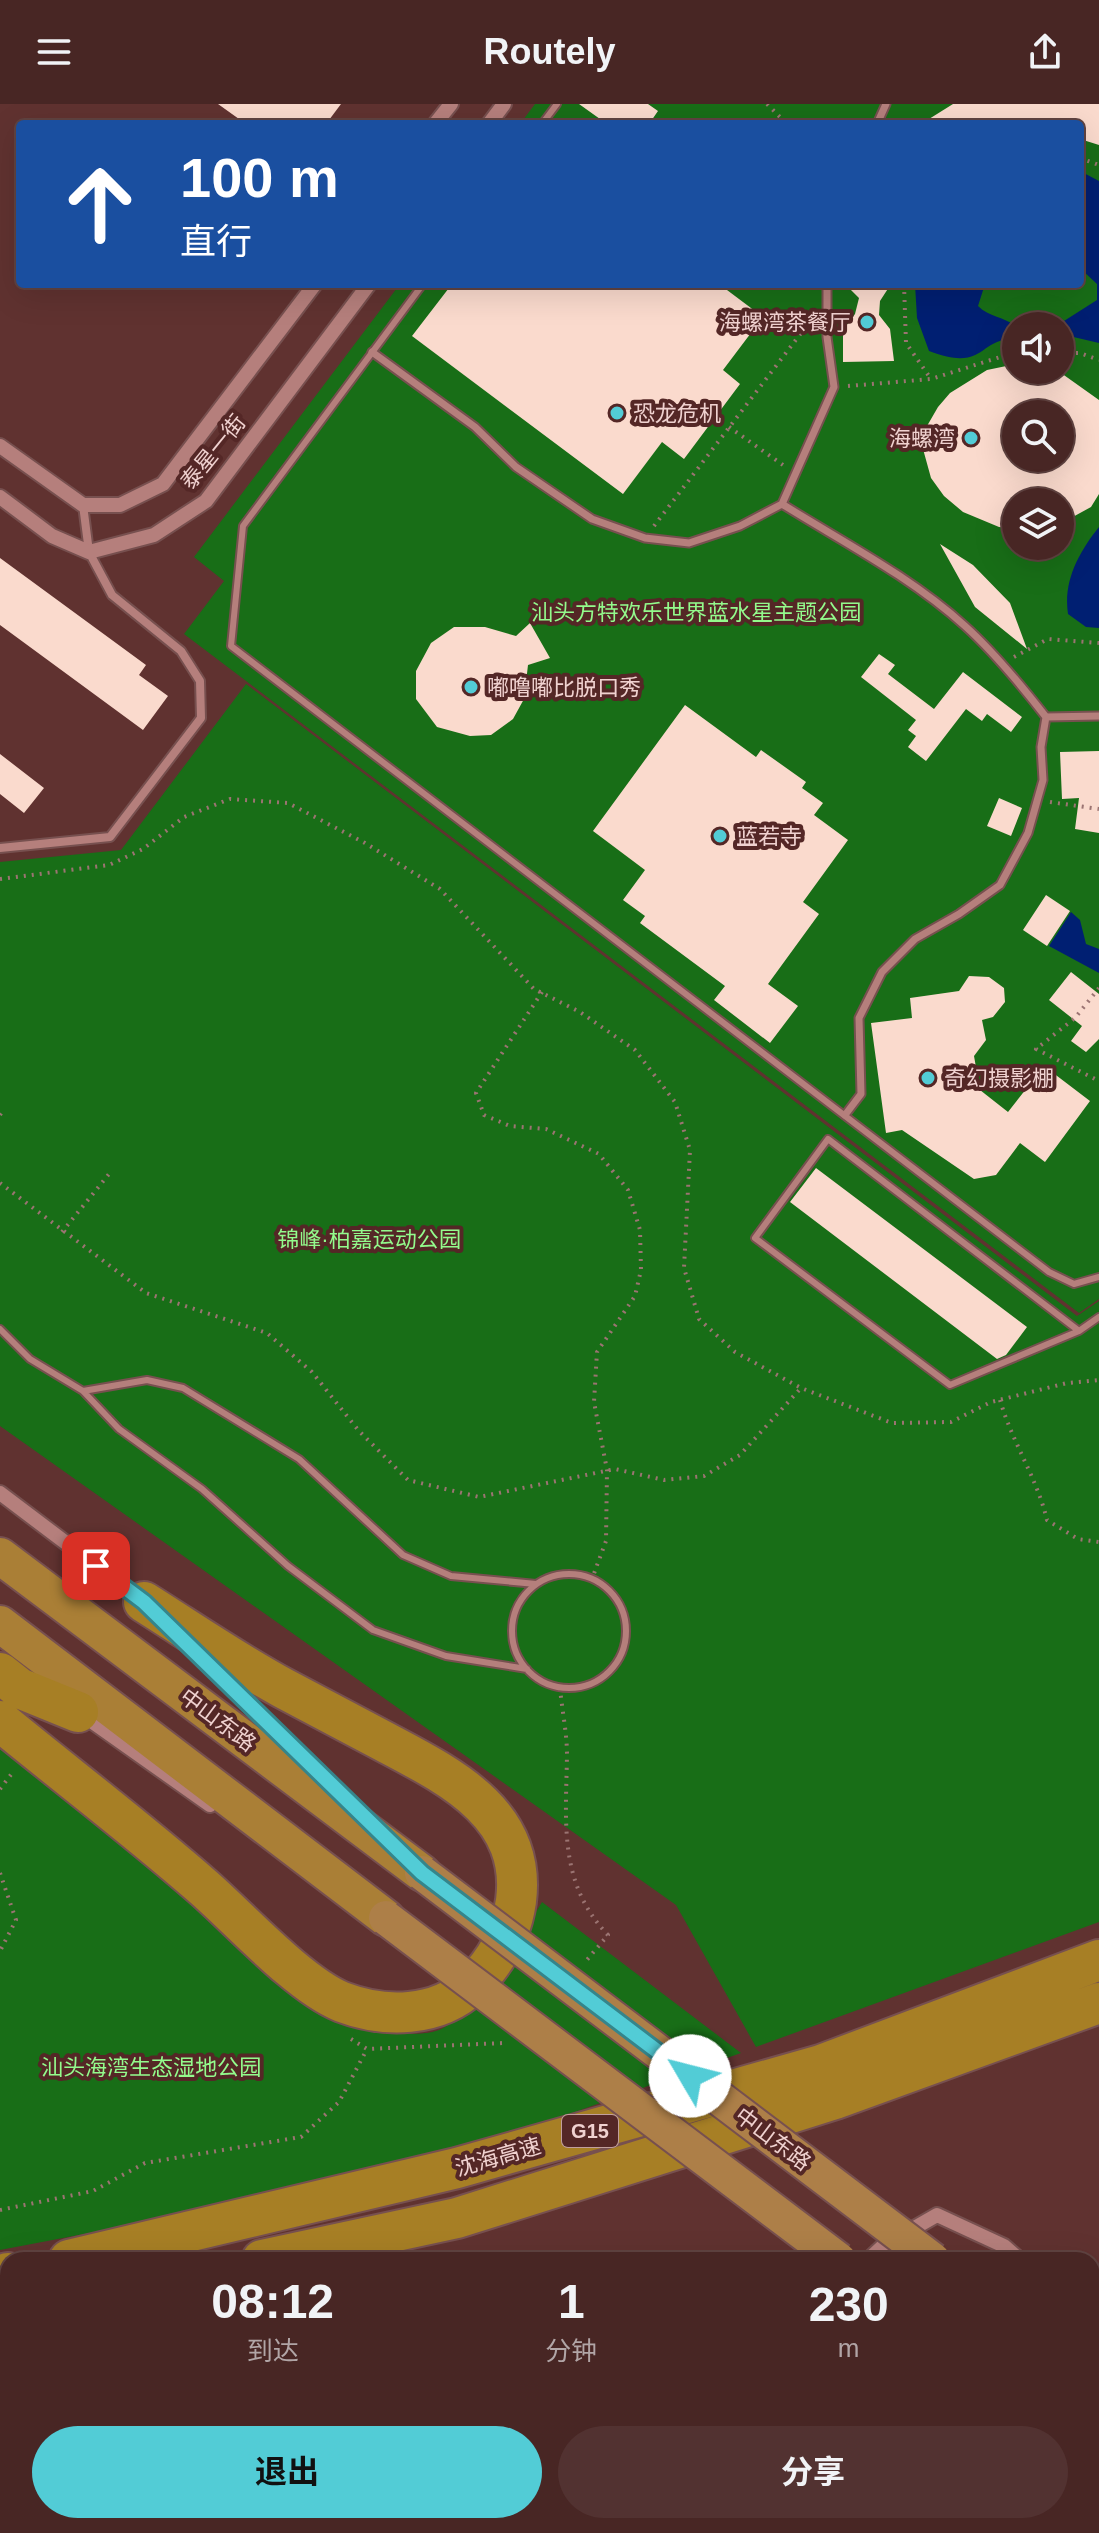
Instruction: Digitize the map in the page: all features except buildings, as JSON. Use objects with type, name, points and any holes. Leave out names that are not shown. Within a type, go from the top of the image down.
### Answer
[{"type":"highway","name":"中山东路","points":[[0,1556],[422,1873]]},
{"type":"highway","points":[[0,1721],[201,1885],[286,1963],[338,2001],[384,2015],[432,2008],[461,1995],[488,1970],[501,1949],[513,1917],[519,1876],[507,1838],[484,1804],[452,1778],[279,1686],[144,1602]]},
{"type":"highway","points":[[0,1624],[386,1918]]},
{"type":"highway","points":[[17,1676],[19,1688],[78,1712]]},
{"type":"highway","name":"沈海高速","points":[[103,2252],[457,2168],[821,2065],[1099,1960]]},
{"type":"highway","name":"沈海高速","points":[[299,2252],[457,2218],[835,2099],[1099,2003]]},
{"type":"main road","name":"中山东路","points":[[422,1873],[922,2252]]},
{"type":"main road","points":[[386,1918],[828,2252]]},
{"type":"street","points":[[438,120],[451,104]]},
{"type":"street","name":"泰星一街","points":[[83,505],[120,505],[163,484],[312,288]]},
{"type":"street","name":"泰星一街","points":[[89,552],[154,535],[206,501],[366,288]]},
{"type":"street","points":[[372,352],[475,427],[516,467],[592,519],[645,538],[689,543],[740,526],[782,504],[834,387],[827,288]]},
{"type":"street","points":[[0,446],[83,505],[89,552],[112,595],[181,651],[200,681],[201,718],[110,837],[0,848]]},
{"type":"street","points":[[0,497],[52,536],[89,552]]},
{"type":"street","points":[[782,504],[899,576],[964,625],[1002,664],[1046,717],[1041,747],[1043,780],[1028,833],[1000,885],[959,914],[915,939],[882,972],[859,1018],[861,1094],[845,1115]]},
{"type":"street","points":[[1046,717],[1099,716]]},
{"type":"street","points":[[0,1493],[144,1602],[422,1873]]},
{"type":"street","points":[[78,1712],[216,1810]]},
{"type":"street","points":[[242,1828],[267,1846],[326,1870]]},
{"type":"street","points":[[877,2252],[937,2215],[1011,2252]]},
{"type":"lane","points":[[420,288],[243,526],[231,646],[1049,1272],[1074,1284],[1099,1277]]},
{"type":"lane","points":[[1079,1331],[828,1139],[755,1238],[950,1385],[1079,1331],[1099,1317]]},
{"type":"lane","points":[[0,1329],[30,1359],[83,1391],[119,1429],[202,1489],[288,1566],[373,1630],[446,1656],[527,1669]]},
{"type":"lane","points":[[83,1391],[147,1380],[183,1388],[299,1459],[403,1555],[451,1576],[536,1584]]},
{"type":"lane","points":[[573,1574],[592,1579],[619,1603],[625,1620],[626,1638],[620,1656],[610,1671],[587,1685],[560,1688],[542,1681],[527,1669],[516,1653],[513,1624],[522,1597],[536,1584],[554,1576],[573,1574]]},
{"type":"path","points":[[767,104],[783,120]]},
{"type":"path","points":[[904,288],[906,343],[931,379]]},
{"type":"path","points":[[645,538],[826,300]]},
{"type":"path","points":[[1074,353],[1099,360]]},
{"type":"path","points":[[834,387],[931,379],[1002,356]]},
{"type":"path","points":[[729,427],[795,473]]},
{"type":"path","points":[[1002,664],[1048,639],[1099,643]]},
{"type":"path","points":[[0,879],[109,865],[143,849],[184,817],[230,799],[288,803],[365,843],[440,889],[534,989],[580,1012],[635,1050],[675,1102],[690,1150],[684,1268],[699,1319],[735,1352],[801,1388],[892,1423],[951,1422],[1000,1400],[1067,1383],[1099,1380]]},
{"type":"path","points":[[1037,801],[1099,809]]},
{"type":"path","points":[[1099,988],[1075,1018],[1036,1049],[1099,1081]]},
{"type":"path","points":[[542,992],[476,1093],[484,1115],[510,1126],[546,1129],[599,1154],[628,1190],[640,1230],[641,1270],[635,1296],[597,1352],[594,1402],[607,1470],[606,1541],[592,1579]]},
{"type":"path","points":[[62,1232],[109,1174]]},
{"type":"path","points":[[0,1183],[146,1293],[267,1333],[312,1372],[359,1431],[408,1480],[479,1497],[607,1470],[664,1480],[704,1476],[740,1455],[801,1388]]},
{"type":"path","points":[[1000,1400],[1010,1434],[1040,1490],[1047,1520],[1078,1539],[1099,1542]]},
{"type":"path","points":[[0,1789],[20,1762]]},
{"type":"path","points":[[0,1873],[16,1920],[0,1951]]},
{"type":"path","points":[[0,2210],[93,2191],[145,2163],[301,2137],[339,2102],[367,2049]]},
{"type":"green space","name":"汕头方特欢乐世界蓝水星主题公园","points":[[535,104],[1099,104],[1099,1299],[1079,1313],[184,634],[224,581],[194,557],[397,288],[1084,288],[1084,120],[523,120]]},
{"type":"green space","name":"锦峰·柏嘉运动公园","points":[[246,684],[1077,1316],[1099,1301],[1099,1922],[756,2047],[676,1905],[0,1426],[0,862],[121,850]]},
{"type":"green space","name":"汕头海湾生态湿地公园","points":[[0,1735],[337,2018],[414,2034],[439,2030],[452,2023],[466,2010],[510,1953],[542,1902],[741,2053],[507,2136],[263,2200],[0,2250]]},
{"type":"shaded area","points":[[1084,173],[1099,181],[1099,343],[1074,337],[1074,315],[1097,300],[1097,284],[1084,272]]},
{"type":"shaded area","points":[[915,288],[984,288],[978,306],[1002,319],[1002,341],[972,356],[961,358],[929,351],[917,318]]},
{"type":"shaded area","points":[[1099,527],[1099,628],[1086,627],[1068,614],[1067,602],[1074,568]]},
{"type":"shaded area","points":[[1071,912],[1080,920],[1086,944],[1099,949],[1099,973],[1049,946]]},
{"type":"place","name":"海螺湾茶餐厅","points":[[867,322]]},
{"type":"place","name":"恐龙危机","points":[[617,413]]},
{"type":"place","name":"海螺湾","points":[[971,438]]},
{"type":"place","name":"嘟噜嘟比脱口秀","points":[[471,687]]},
{"type":"place","name":"蓝若寺","points":[[720,836]]},
{"type":"place","name":"奇幻摄影棚","points":[[928,1078]]},
{"type":"route","points":[[96,1566],[144,1602],[422,1873],[690,2076]]}]
